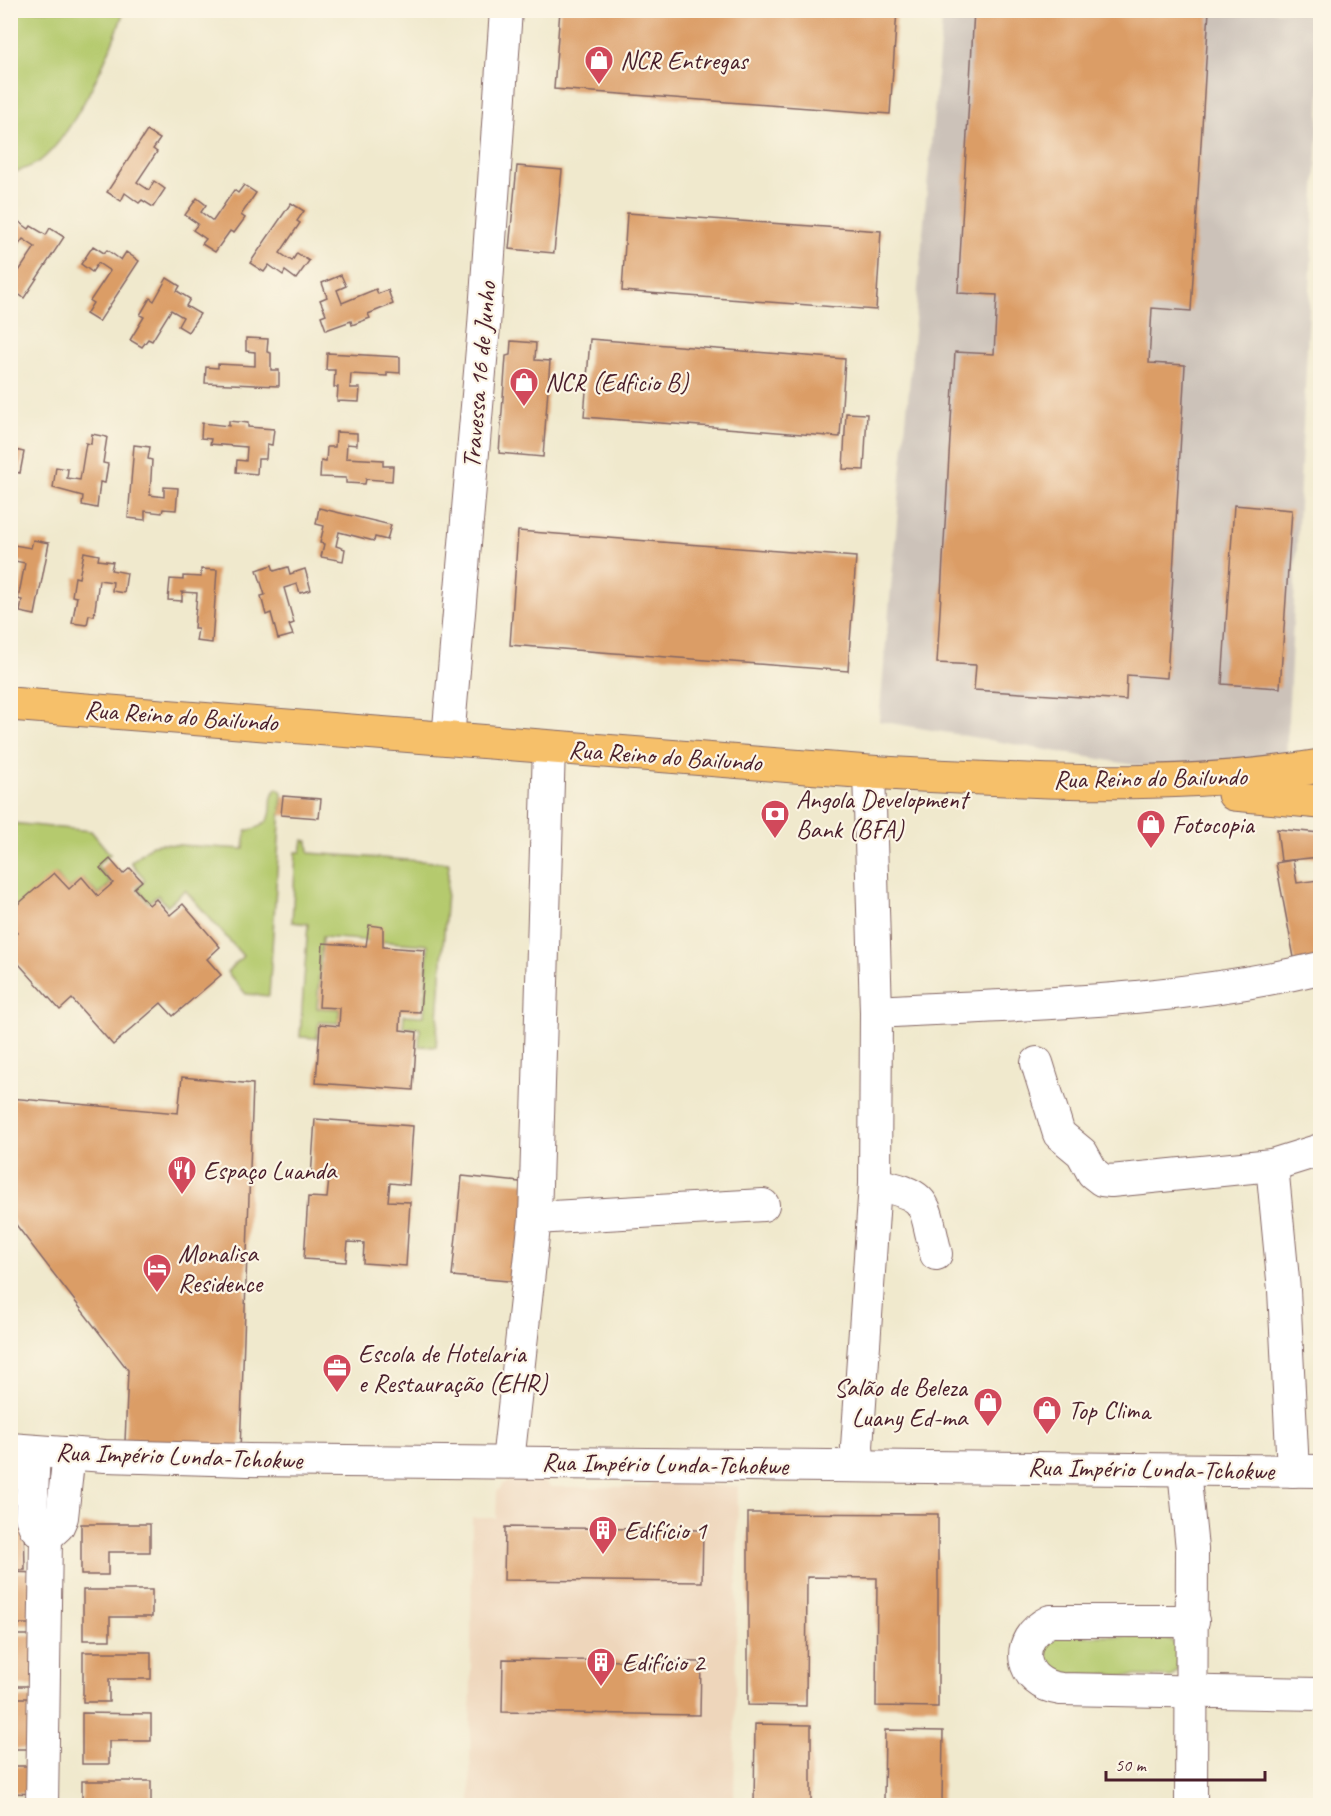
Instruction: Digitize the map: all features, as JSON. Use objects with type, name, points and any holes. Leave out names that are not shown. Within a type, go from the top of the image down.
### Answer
[{"type":"main road","name":"Rua Reino do Bailundo","points":[[10,704],[276,723],[869,772],[1007,780],[1177,781],[1255,777],[1320,766]]},
{"type":"main road","points":[[1007,780],[1277,796],[1320,802]]},
{"type":"street","name":"Travessa 16 de Junho","points":[[448,739],[484,326],[506,10]]},
{"type":"street","points":[[508,1462],[534,1218],[549,747]]},
{"type":"street","points":[[860,1466],[857,1447],[875,1184],[876,1012],[869,772]]},
{"type":"street","points":[[876,1012],[1141,999],[1225,987],[1320,968]]},
{"type":"street","points":[[1037,1063],[1059,1134],[1082,1153],[1094,1173],[1102,1180],[1272,1165],[1320,1150]]},
{"type":"street","points":[[1272,1165],[1284,1290],[1307,1471]]},
{"type":"street","points":[[875,1184],[906,1190],[917,1196],[925,1209],[936,1254]]},
{"type":"street","points":[[534,1218],[764,1204]]},
{"type":"street","points":[[22,1450],[31,1517],[35,1527],[46,1537]]},
{"type":"street","name":"Rua Império Lunda-Tchokwe","points":[[22,1450],[248,1460],[1307,1471]]},
{"type":"street","points":[[42,1806],[46,1537],[58,1526],[62,1517],[69,1453]]},
{"type":"street","points":[[1184,1470],[1192,1550],[1191,1806]]},
{"type":"street","points":[[1193,1621],[1050,1621],[1031,1634],[1026,1644],[1025,1656],[1032,1676],[1050,1688],[1320,1694]]},
{"type":"shaded area","points":[[943,11],[1320,11],[1320,94],[1286,759],[1158,769],[879,721]]},
{"type":"shaded area","points":[[515,1477],[542,1479],[551,1487],[648,1487],[657,1480],[672,1477],[689,1479],[700,1485],[738,1486],[734,1805],[470,1806],[472,1518],[496,1518],[497,1492],[503,1484]]},
{"type":"green space","points":[[11,10],[124,11],[101,69],[66,132],[40,161],[11,174]]},
{"type":"green space","points":[[277,788],[282,792],[269,996],[246,994],[227,972],[243,956],[185,890],[167,906],[158,895],[149,902],[137,888],[145,880],[131,862],[152,845],[244,849],[246,831],[266,822],[271,811],[271,799]]},
{"type":"green space","points":[[11,823],[91,831],[110,854],[97,866],[111,883],[98,895],[83,878],[68,889],[56,874],[11,911]]},
{"type":"green space","points":[[303,840],[308,841],[309,853],[449,863],[436,1047],[419,1046],[420,1028],[403,1027],[404,1015],[424,1016],[428,945],[322,937],[317,1008],[339,1009],[338,1023],[319,1022],[317,1038],[300,1037],[308,924],[292,922],[296,852],[301,852]]},
{"type":"green space","points":[[1053,1635],[1161,1637],[1171,1640],[1179,1649],[1177,1670],[1171,1677],[1044,1673],[1038,1645]]},
{"type":"building","points":[[560,10],[897,10],[890,114],[554,89]]},
{"type":"building","points":[[974,10],[1209,10],[1191,311],[1152,308],[1149,363],[1185,365],[1167,678],[1127,675],[1126,700],[974,690],[976,665],[937,663],[955,352],[994,354],[997,295],[958,293]]},
{"type":"building","points":[[147,131],[160,139],[153,149],[157,152],[137,182],[149,190],[154,181],[165,189],[153,207],[142,200],[139,203],[125,193],[121,201],[107,192]]},
{"type":"building","points":[[517,166],[562,170],[554,253],[509,249]]},
{"type":"building","points":[[244,185],[256,193],[241,215],[245,218],[234,233],[230,231],[215,252],[202,244],[206,239],[193,230],[198,224],[185,215],[197,198],[206,205],[201,212],[213,221],[234,190],[238,193]]},
{"type":"building","points":[[291,203],[304,211],[297,221],[300,223],[280,253],[292,261],[297,253],[309,261],[296,279],[285,271],[283,275],[269,265],[264,272],[250,263]]},
{"type":"building","points":[[627,213],[881,231],[876,310],[622,291]]},
{"type":"building","points":[[18,221],[29,229],[31,226],[46,235],[50,228],[64,237],[24,298],[11,289],[18,279],[15,277],[35,247],[23,239],[17,247],[10,243],[10,233]]},
{"type":"building","points":[[93,246],[104,253],[107,250],[121,260],[126,252],[139,261],[99,322],[86,314],[93,303],[90,301],[110,271],[98,263],[92,272],[81,264]]},
{"type":"building","points":[[341,275],[346,286],[337,290],[342,303],[376,289],[378,294],[388,290],[393,304],[368,314],[370,318],[352,325],[351,321],[326,330],[321,316],[326,314],[320,300],[327,297],[322,283]]},
{"type":"building","points":[[167,278],[180,286],[177,291],[190,299],[186,306],[200,314],[188,332],[178,326],[183,317],[171,310],[152,341],[148,339],[142,347],[130,340],[144,317],[140,315],[150,298],[154,301]]},
{"type":"building","points":[[246,338],[268,339],[267,352],[271,353],[271,370],[279,370],[279,386],[205,383],[206,367],[218,368],[218,364],[255,366],[255,352],[246,351]]},
{"type":"building","points":[[590,339],[845,359],[840,437],[584,417]]},
{"type":"building","name":"NCR (Edficio B)","points":[[511,341],[536,343],[535,360],[550,361],[543,457],[499,453],[506,356],[510,355]]},
{"type":"building","points":[[327,353],[400,357],[400,373],[387,372],[387,376],[351,374],[350,388],[360,388],[359,402],[337,401],[338,387],[334,387],[335,370],[326,370]]},
{"type":"building","points":[[846,413],[867,414],[864,470],[843,469]]},
{"type":"building","points":[[229,421],[248,423],[248,427],[274,429],[272,445],[267,444],[266,459],[258,459],[257,474],[236,472],[237,460],[246,461],[247,447],[210,444],[211,439],[201,438],[202,423],[229,426]]},
{"type":"building","points":[[336,432],[357,433],[357,445],[347,444],[346,458],[383,460],[383,466],[393,466],[392,481],[366,479],[365,484],[346,483],[346,478],[320,477],[321,461],[326,462],[327,447],[335,447]]},
{"type":"building","points":[[92,434],[107,437],[103,463],[108,464],[105,483],[100,482],[97,508],[82,505],[83,496],[53,488],[56,467],[68,469],[67,478],[80,480],[86,443],[91,444]]},
{"type":"building","points":[[134,445],[150,447],[148,459],[152,460],[150,495],[164,497],[164,487],[178,488],[176,510],[163,509],[162,513],[145,511],[145,520],[128,518]]},
{"type":"building","points":[[11,449],[24,452],[20,473],[10,471]]},
{"type":"building","points":[[1234,505],[1292,510],[1280,688],[1222,684]]},
{"type":"building","points":[[319,508],[391,525],[387,540],[375,537],[374,541],[339,532],[336,546],[345,549],[343,561],[321,557],[324,544],[320,543],[324,526],[316,524]]},
{"type":"building","points":[[518,531],[856,557],[848,671],[510,645]]},
{"type":"building","points":[[33,540],[49,543],[35,615],[20,612],[22,600],[18,599],[25,563],[10,560],[10,548],[13,549],[14,545],[31,548]]},
{"type":"building","points":[[84,552],[99,555],[98,560],[113,562],[111,570],[127,573],[124,593],[112,591],[113,582],[99,580],[94,616],[89,615],[87,625],[72,623],[77,597],[72,596],[75,577],[79,578]]},
{"type":"building","points":[[272,565],[274,571],[288,567],[290,574],[305,569],[311,590],[300,593],[297,584],[284,588],[294,623],[289,625],[293,635],[278,639],[271,613],[266,615],[261,596],[265,595],[257,570]]},
{"type":"building","points":[[201,569],[217,570],[212,643],[196,641],[198,629],[194,629],[197,593],[182,592],[182,601],[168,600],[170,579],[183,580],[183,576],[201,577]]},
{"type":"building","points":[[283,796],[321,799],[319,818],[281,815]]},
{"type":"building","points":[[1277,829],[1320,833],[1320,857],[1281,861]]},
{"type":"building","points":[[110,859],[123,874],[130,868],[142,881],[134,888],[149,905],[156,899],[170,915],[183,904],[220,947],[207,959],[221,975],[173,1016],[161,1003],[113,1045],[72,999],[60,1010],[10,954],[10,939],[17,933],[10,926],[10,911],[54,873],[69,889],[82,877],[98,896],[113,883],[100,868]]},
{"type":"building","points":[[1293,860],[1297,883],[1318,880],[1320,895],[1320,959],[1295,963],[1276,863]]},
{"type":"building","points":[[369,925],[383,927],[383,947],[425,950],[420,1012],[401,1011],[400,1030],[417,1032],[413,1090],[316,1083],[320,1024],[339,1026],[340,1008],[319,1007],[323,943],[366,946]]},
{"type":"building","name":"Monalisa Residence","points":[[182,1077],[253,1084],[240,1451],[125,1442],[128,1370],[10,1217],[10,1098],[178,1113]]},
{"type":"building","points":[[315,1119],[413,1126],[409,1185],[390,1183],[388,1201],[410,1202],[406,1266],[363,1263],[364,1243],[348,1242],[346,1262],[304,1259],[308,1197],[327,1198],[329,1179],[311,1178]]},
{"type":"building","points":[[462,1176],[529,1183],[520,1282],[452,1276]]},
{"type":"building","points":[[748,1513],[938,1514],[938,1707],[876,1706],[877,1578],[807,1577],[806,1706],[748,1705]]},
{"type":"building","points":[[10,1518],[24,1519],[25,1570],[10,1570]]},
{"type":"building","points":[[81,1524],[150,1524],[150,1552],[108,1552],[108,1575],[81,1575]]},
{"type":"building","name":"Edifício 1","points":[[505,1527],[703,1530],[702,1582],[504,1580]]},
{"type":"building","points":[[10,1572],[40,1573],[40,1624],[13,1624]]},
{"type":"building","points":[[83,1590],[152,1590],[152,1617],[110,1617],[110,1640],[83,1640]]},
{"type":"building","points":[[10,1635],[38,1635],[39,1686],[12,1686]]},
{"type":"building","points":[[83,1652],[151,1652],[151,1679],[109,1679],[109,1702],[83,1702]]},
{"type":"building","name":"Edifício 2","points":[[503,1659],[701,1662],[700,1715],[502,1712]]},
{"type":"building","points":[[10,1698],[39,1698],[39,1749],[12,1749]]},
{"type":"building","points":[[82,1713],[151,1714],[151,1741],[109,1741],[109,1764],[82,1764]]},
{"type":"building","points":[[755,1724],[811,1725],[811,1806],[754,1806]]},
{"type":"building","points":[[885,1730],[943,1731],[942,1803],[884,1802]]},
{"type":"building","points":[[10,1766],[39,1766],[39,1794],[10,1793]]},
{"type":"building","points":[[82,1781],[151,1781],[151,1806],[82,1806]]},
{"type":"place","name":"NCR Entregas","points":[[599,86]]},
{"type":"place","name":"NCR (Edficio B)","points":[[524,408]]},
{"type":"place","name":"Angola Development Bank (BFA)","points":[[775,840]]},
{"type":"place","name":"Fotocopia","points":[[1151,850]]},
{"type":"place","name":"Espaço Luanda","points":[[182,1196]]},
{"type":"place","name":"Monalisa Residence","points":[[157,1294]]},
{"type":"place","name":"Escola de Hotelaria e Restauração (EHR)","points":[[337,1394]]},
{"type":"place","name":"Salão de Beleza Luany Ed-ma","points":[[988,1428]]},
{"type":"place","name":"Top Clima","points":[[1047,1436]]},
{"type":"place","name":"Edifício 1","points":[[603,1556]]},
{"type":"place","name":"Edifício 2","points":[[601,1688]]}]
